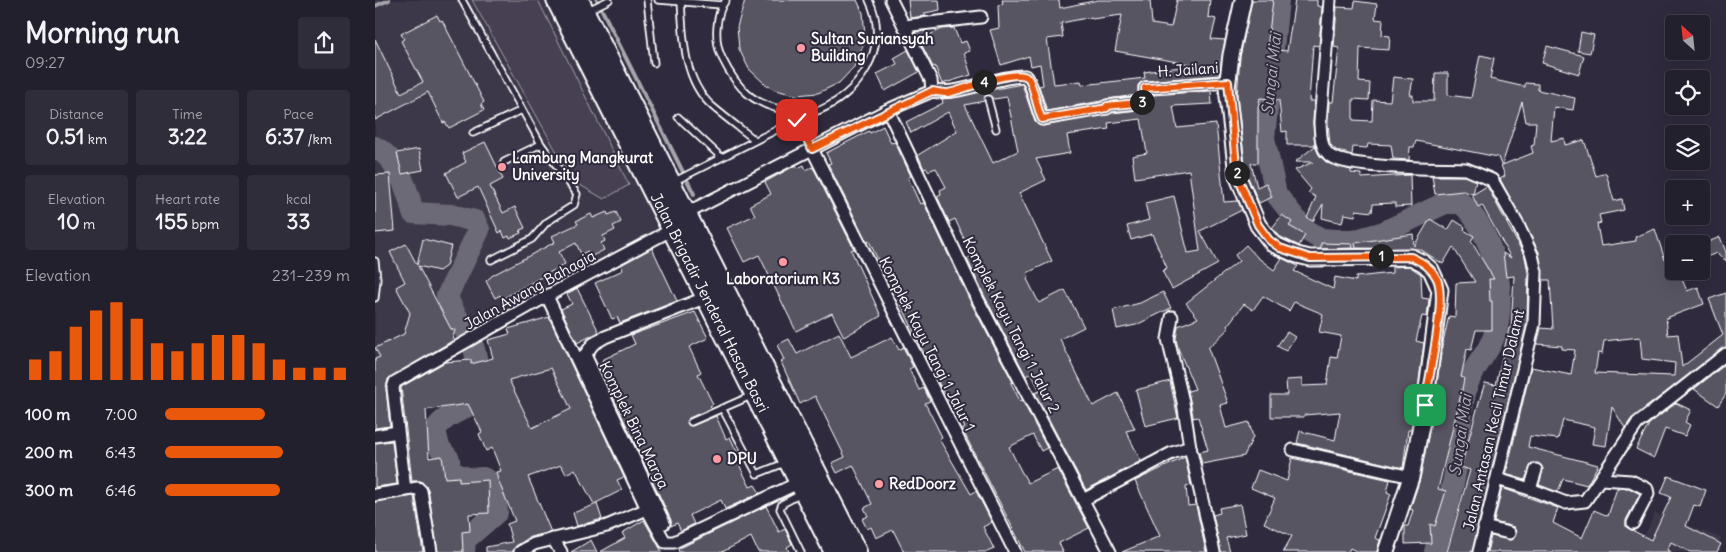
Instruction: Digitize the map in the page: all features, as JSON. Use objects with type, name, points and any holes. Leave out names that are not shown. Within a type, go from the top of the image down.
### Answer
[{"type":"highway","name":"Jalan Brigadir Jenderal Hasan Basri","points":[[557,0],[707,296],[765,391],[856,552]]},
{"type":"highway","name":"Jalan Brigadir Jenderal Hasan Basri","points":[[586,6],[680,179],[687,214],[765,391],[789,460],[835,552]]},
{"type":"street","points":[[687,214],[888,110],[932,91],[931,80],[891,0]]},
{"type":"street","points":[[1243,0],[1231,55],[1228,82],[1237,175],[1258,225],[1269,240],[1280,248],[1310,258],[1411,257],[1423,263],[1437,279],[1440,290],[1437,327],[1411,477],[1386,552]]},
{"type":"street","name":"Jalan Antasan Kecil Timur Dalamt","points":[[1330,0],[1320,123],[1321,141],[1325,150],[1332,157],[1356,163],[1467,169],[1492,180],[1518,225],[1532,255],[1536,272],[1534,324],[1479,552]]},
{"type":"street","points":[[904,26],[981,17]]},
{"type":"street","name":"H. Jailani","points":[[932,91],[949,93],[1016,76],[1026,76],[1030,81],[1036,106],[1042,119],[1107,108],[1107,106],[1146,102],[1145,88],[1228,82]]},
{"type":"street","name":"Komplek Kayu Tangi 1 Jalur 2","points":[[888,110],[977,298],[1110,552]]},
{"type":"street","name":"Komplek Kayu Tangi 1 Jalur 1","points":[[812,149],[1015,552]]},
{"type":"street","name":"Jalan Awang Bahagia","points":[[397,432],[393,388],[395,382],[547,296],[673,229]]},
{"type":"street","points":[[547,296],[663,540],[669,544],[803,487]]},
{"type":"street","name":"Komplek Bina Marga","points":[[664,523],[585,356],[593,344],[605,338],[707,296]]},
{"type":"street","points":[[1172,317],[1168,339],[1183,402],[1190,448],[1214,552]]},
{"type":"street","points":[[1497,479],[1531,489],[1565,503],[1585,501],[1601,480],[1637,424],[1726,354]]},
{"type":"street","points":[[375,436],[397,432],[405,490]]},
{"type":"street","points":[[1083,500],[1172,453],[1190,448]]},
{"type":"street","points":[[1293,450],[1411,477]]},
{"type":"street","points":[[1531,489],[1536,470]]},
{"type":"street","points":[[1601,480],[1631,481],[1647,489],[1648,494],[1633,523]]},
{"type":"street","points":[[375,495],[418,488],[423,494],[431,552]]},
{"type":"street","points":[[520,552],[534,544],[607,526],[647,509]]},
{"type":"street","points":[[1484,527],[1509,533]]},
{"type":"street","points":[[553,539],[561,552]]},
{"type":"lane","points":[[462,0],[541,144],[576,192],[576,202],[547,222],[532,239],[491,260]]},
{"type":"lane","points":[[647,0],[654,63]]},
{"type":"lane","points":[[658,0],[724,3],[717,30],[718,45],[719,53],[732,78],[749,96],[771,108],[810,113]]},
{"type":"lane","points":[[681,0],[683,34],[689,69],[695,82],[711,105],[755,140]]},
{"type":"lane","points":[[680,179],[755,140],[831,104],[848,92],[867,72],[875,50],[878,27],[875,11],[869,0]]},
{"type":"lane","points":[[586,6],[607,1]]},
{"type":"lane","points":[[987,98],[996,129]]},
{"type":"lane","points":[[473,133],[522,110]]},
{"type":"lane","points":[[678,117],[721,157]]},
{"type":"lane","points":[[797,120],[812,149]]},
{"type":"lane","points":[[504,162],[541,144]]},
{"type":"lane","points":[[375,261],[377,279],[375,298]]},
{"type":"lane","points":[[691,422],[765,391]]},
{"type":"lane","points":[[722,408],[757,474],[789,460]]},
{"type":"lane","points":[[801,552],[780,508],[782,504],[803,487]]},
{"type":"shaded area","name":"Lambung Mangkurat University","points":[[375,0],[543,0],[660,227],[655,237],[481,328],[375,388]]},
{"type":"shaded area","points":[[472,0],[538,0],[629,185],[604,199],[573,181]]},
{"type":"shaded area","points":[[558,340],[596,416],[517,462],[483,386]]},
{"type":"shaded area","points":[[1655,513],[1721,538],[1713,552],[1637,552]]},
{"type":"building","name":"Sultan Suriansyah Building","points":[[745,0],[857,0],[863,13],[865,35],[863,46],[854,67],[839,83],[818,93],[796,95],[775,90],[765,84],[749,69],[739,49],[737,27]]},
{"type":"building","points":[[908,0],[939,0],[940,10],[925,13],[925,16],[910,18]]},
{"type":"building","points":[[1002,0],[1059,0],[1060,8],[1098,0],[1150,0],[1152,24],[1171,27],[1177,0],[1210,0],[1208,17],[1216,19],[1211,39],[1225,40],[1219,75],[1144,81],[1138,85],[1138,95],[1106,99],[1047,111],[1039,86],[1043,85],[1040,64],[1031,66],[1029,56],[1001,65],[990,30],[999,28],[998,6],[1003,3]],"holes":[[[1122,15],[1115,51],[1195,65],[1144,72],[1145,78],[1082,85],[1081,81],[1054,84],[1047,39],[1063,37],[1061,23],[1092,17],[1092,19]]]},
{"type":"building","points":[[1252,0],[1273,0],[1267,49],[1287,51],[1295,0],[1317,0],[1317,6],[1322,7],[1319,46],[1313,45],[1309,101],[1314,101],[1313,124],[1315,145],[1287,145],[1287,131],[1282,132],[1279,100],[1260,98],[1258,107],[1258,163],[1251,163],[1257,187],[1266,183],[1272,197],[1259,203],[1246,173],[1237,96],[1240,57]]},
{"type":"building","points":[[1355,1],[1377,4],[1375,19],[1383,20],[1382,35],[1390,36],[1389,50],[1360,48],[1359,82],[1370,83],[1369,100],[1353,99],[1353,120],[1372,121],[1373,100],[1390,101],[1393,77],[1413,79],[1410,95],[1413,95],[1413,101],[1434,101],[1435,73],[1448,73],[1448,95],[1471,98],[1480,55],[1494,58],[1490,79],[1525,87],[1525,83],[1538,84],[1538,90],[1575,98],[1573,110],[1554,107],[1551,141],[1564,138],[1565,145],[1584,140],[1596,176],[1606,173],[1614,201],[1622,199],[1624,210],[1599,215],[1601,223],[1597,224],[1601,246],[1636,241],[1635,237],[1655,229],[1665,260],[1665,280],[1682,280],[1687,291],[1698,287],[1704,304],[1666,318],[1668,335],[1678,334],[1682,367],[1723,335],[1709,299],[1726,293],[1726,347],[1632,418],[1625,428],[1612,407],[1606,446],[1592,444],[1595,427],[1563,420],[1558,439],[1530,436],[1528,447],[1598,465],[1587,485],[1563,479],[1558,492],[1539,485],[1543,469],[1538,463],[1531,465],[1525,480],[1506,474],[1531,367],[1571,375],[1575,350],[1562,349],[1562,346],[1537,344],[1541,328],[1553,329],[1550,280],[1543,280],[1539,252],[1500,179],[1505,176],[1498,157],[1416,141],[1414,147],[1410,147],[1409,160],[1393,159],[1391,145],[1368,144],[1367,148],[1353,147],[1352,155],[1336,150],[1330,144],[1328,123],[1329,102],[1333,102],[1339,48],[1334,47],[1337,7],[1354,8]],"holes":[[[1522,102],[1526,122],[1536,122],[1534,145],[1531,146],[1533,153],[1502,165]],[[1640,337],[1642,359],[1675,363],[1674,376],[1595,373],[1598,353],[1602,354],[1604,341]]]},
{"type":"building","points":[[437,15],[440,21],[442,20],[484,102],[481,104],[484,110],[449,128],[445,122],[443,123],[428,92],[375,120],[375,39],[401,93],[423,82],[401,41],[404,39],[401,34]]},
{"type":"building","points":[[954,28],[960,43],[966,41],[970,51],[964,53],[971,75],[942,84],[935,66],[933,67],[915,32],[928,31],[929,35],[942,29]]},
{"type":"building","points":[[1581,32],[1594,35],[1590,53],[1578,51]]},
{"type":"building","points":[[1547,46],[1584,56],[1579,74],[1542,63]]},
{"type":"building","points":[[908,50],[919,72],[885,91],[877,74],[897,64],[894,58]]},
{"type":"building","points":[[1022,84],[1035,122],[1043,126],[1112,113],[1147,109],[1153,105],[1153,95],[1211,91],[1212,104],[1173,106],[1177,128],[1216,124],[1224,202],[1238,201],[1242,210],[1200,231],[1218,264],[1172,289],[1162,271],[1167,268],[1152,234],[1131,240],[1127,226],[1149,220],[1145,203],[1174,196],[1188,253],[1200,251],[1189,170],[1135,178],[1132,156],[1147,153],[1141,119],[1108,123],[1109,129],[1067,135],[1070,153],[1036,159],[1046,180],[1019,193],[1052,261],[1027,273],[1029,278],[1027,279],[1039,303],[1065,290],[1084,327],[1060,339],[1093,406],[1118,393],[1135,429],[1126,431],[1141,461],[1086,490],[1035,393],[1040,391],[1031,373],[1026,376],[984,295],[967,259],[972,256],[955,219],[949,222],[937,196],[941,194],[940,190],[946,187],[936,168],[928,171],[927,168],[924,169],[918,155],[957,131],[948,112],[911,133],[906,122],[943,103],[942,99]],"holes":[[[987,94],[994,99],[1007,97],[1018,151],[993,163],[965,105],[984,101]]]},
{"type":"building","points":[[883,126],[891,143],[895,142],[911,176],[908,178],[920,204],[924,203],[970,301],[1013,382],[1011,383],[1020,401],[1022,400],[1047,448],[1041,451],[1033,435],[1009,447],[1020,469],[1028,483],[1058,469],[1089,528],[1059,543],[1063,552],[1025,552],[962,429],[965,428],[954,406],[952,407],[938,382],[941,380],[931,358],[927,360],[890,280],[888,281],[869,241],[867,242],[828,164],[831,163],[826,153]]},
{"type":"building","points":[[485,142],[503,179],[490,186],[503,213],[515,207],[525,228],[520,230],[521,233],[510,238],[509,236],[505,238],[502,231],[499,233],[478,187],[458,197],[446,173],[466,162],[462,153]]},
{"type":"building","points":[[1315,146],[1319,155],[1327,163],[1351,170],[1351,173],[1361,174],[1361,178],[1410,175],[1411,206],[1395,207],[1395,203],[1373,204],[1372,212],[1356,210],[1355,216],[1344,214],[1342,223],[1322,218],[1323,204],[1313,221],[1307,218],[1316,197],[1308,193],[1311,189],[1295,170],[1313,162],[1295,162]]},
{"type":"building","points":[[419,149],[423,170],[402,174],[397,153]]},
{"type":"building","points":[[796,165],[798,168],[804,165],[806,170],[812,167],[815,171],[854,249],[851,250],[881,316],[844,337],[832,313],[796,331],[759,255],[744,262],[727,228],[755,215],[750,205],[771,194],[765,182]]},
{"type":"building","points":[[390,174],[395,231],[375,233],[375,175]]},
{"type":"building","points":[[1432,176],[1464,176],[1476,181],[1473,194],[1463,191],[1435,194]]},
{"type":"building","points":[[1487,186],[1525,257],[1528,273],[1527,323],[1472,552],[1447,552],[1470,470],[1461,467],[1481,395],[1485,383],[1496,385],[1509,328],[1511,328],[1514,276],[1506,277],[1503,253],[1511,258],[1482,205],[1478,207],[1472,195]]},
{"type":"building","points":[[607,212],[608,215],[616,212],[621,222],[613,226],[615,230],[603,236],[605,241],[601,243],[604,250],[590,257],[588,251],[581,254],[576,243],[559,252],[565,264],[502,299],[500,295],[495,298],[486,281],[493,275],[555,242],[552,236],[578,224],[576,221],[591,214],[593,218]]},
{"type":"building","points":[[1282,215],[1292,222],[1289,226],[1305,235],[1299,246],[1279,236],[1272,228]]},
{"type":"building","points":[[1430,219],[1448,230],[1454,220],[1465,227],[1464,230],[1474,236],[1471,241],[1494,279],[1489,279],[1490,301],[1492,301],[1492,330],[1476,330],[1471,350],[1467,349],[1461,377],[1464,378],[1462,390],[1438,489],[1446,491],[1435,526],[1430,524],[1431,543],[1405,544],[1405,526],[1408,526],[1413,510],[1410,509],[1420,479],[1434,406],[1442,346],[1449,316],[1455,317],[1456,283],[1475,282],[1453,247],[1443,264],[1420,249],[1356,248],[1355,243],[1413,234],[1414,246]]},
{"type":"building","points":[[1720,237],[1726,252],[1726,261],[1717,253],[1710,256],[1710,241]]},
{"type":"building","points":[[423,239],[451,246],[446,266],[439,271],[418,266],[451,329],[455,330],[452,341],[388,379],[386,389],[390,426],[375,428],[375,359],[380,357],[375,348],[404,334],[410,313],[396,287],[405,282],[390,252],[406,244],[417,265]]},
{"type":"building","points":[[1321,243],[1352,244],[1353,248],[1321,249]]},
{"type":"building","points":[[1246,245],[1257,257],[1274,270],[1282,258],[1298,266],[1294,271],[1333,289],[1335,277],[1356,281],[1356,277],[1392,273],[1392,267],[1409,266],[1421,274],[1422,298],[1429,299],[1427,317],[1422,316],[1416,341],[1424,343],[1416,404],[1411,430],[1408,430],[1403,468],[1297,443],[1300,431],[1335,440],[1340,412],[1304,415],[1304,417],[1271,417],[1271,395],[1287,395],[1286,380],[1302,379],[1302,386],[1327,385],[1331,357],[1337,358],[1341,336],[1319,332],[1323,314],[1294,302],[1289,311],[1263,296],[1253,310],[1244,304],[1227,326],[1229,328],[1208,348],[1228,403],[1220,405],[1226,428],[1249,422],[1253,437],[1244,456],[1202,464],[1199,452],[1208,450],[1198,417],[1193,418],[1188,391],[1195,389],[1178,348],[1176,339],[1178,326],[1198,318],[1186,303],[1239,261],[1235,255]]},
{"type":"building","points":[[652,248],[677,301],[620,323],[617,317],[612,319],[595,283],[623,270],[621,265]]},
{"type":"building","points":[[577,288],[599,332],[577,343],[561,309],[572,304],[567,294]]},
{"type":"building","points":[[1163,292],[1171,308],[1136,325],[1117,329],[1113,310],[1140,303]]},
{"type":"building","points":[[695,312],[708,338],[689,347],[701,372],[698,374],[713,404],[710,406],[712,408],[689,418],[687,423],[692,426],[716,416],[726,439],[730,437],[738,454],[735,456],[750,487],[755,485],[760,493],[725,509],[721,500],[690,515],[694,524],[681,531],[677,523],[671,526],[671,520],[598,365],[603,363],[602,360],[635,344],[631,335]]},
{"type":"building","points":[[549,317],[624,477],[617,480],[622,490],[594,504],[575,469],[566,474],[561,465],[528,477],[551,532],[530,537],[516,546],[513,552],[486,552],[486,547],[512,542],[507,524],[515,521],[498,480],[496,472],[501,471],[492,448],[486,451],[479,434],[482,432],[468,404],[426,410],[429,458],[442,456],[445,478],[459,477],[459,482],[488,480],[489,513],[469,514],[470,531],[462,532],[463,552],[438,552],[428,489],[421,481],[412,481],[401,387],[445,362],[471,360],[471,364],[493,358],[488,340],[510,334],[508,329]],"holes":[[[551,368],[571,409],[532,428],[509,380]]]},
{"type":"building","points":[[1287,332],[1295,337],[1286,351],[1277,346]]},
{"type":"building","points":[[839,333],[851,357],[892,337],[899,350],[903,347],[913,367],[909,369],[919,390],[924,388],[930,401],[925,403],[942,437],[939,439],[971,494],[976,491],[992,522],[983,527],[994,549],[987,552],[904,552],[893,530],[876,538],[871,527],[867,529],[862,519],[868,516],[864,508],[872,504],[853,465],[837,473],[832,463],[845,457],[815,396],[800,404],[781,362],[784,360],[777,345],[789,339],[797,354]]},
{"type":"building","points":[[1726,364],[1726,394],[1718,406],[1694,389]]},
{"type":"building","points":[[1170,381],[1178,418],[1145,426],[1136,390]]},
{"type":"building","points":[[1676,403],[1691,410],[1685,422],[1690,425],[1685,436],[1665,429],[1654,458],[1636,449],[1649,424]]},
{"type":"building","points":[[392,441],[397,484],[375,487],[375,443]]},
{"type":"building","points":[[1185,457],[1191,485],[1186,487],[1188,506],[1196,505],[1206,552],[1122,552],[1160,536],[1135,481]]},
{"type":"building","points":[[1292,458],[1390,480],[1387,492],[1391,494],[1375,538],[1380,540],[1377,552],[1358,552],[1350,548],[1348,552],[1283,552],[1292,536],[1264,523],[1275,498],[1251,488],[1258,470],[1287,481]]},
{"type":"building","points":[[1668,476],[1706,490],[1700,507],[1694,505],[1686,526],[1721,544],[1717,552],[1690,552],[1671,542],[1667,550],[1670,552],[1487,552],[1491,536],[1511,540],[1516,534],[1514,527],[1494,522],[1502,488],[1558,508],[1553,523],[1582,538],[1594,510],[1608,516],[1617,488],[1629,488],[1640,494],[1626,520],[1626,527],[1651,540],[1671,497],[1661,493]]},
{"type":"building","points":[[414,496],[423,552],[375,552],[375,502]]},
{"type":"building","points":[[597,504],[602,519],[577,526],[573,513]]},
{"type":"building","points":[[1240,504],[1246,534],[1226,538],[1230,552],[1221,552],[1213,515],[1220,513],[1219,508]]},
{"type":"building","points":[[766,506],[779,532],[785,529],[792,544],[787,547],[789,552],[758,552],[751,537],[722,552],[679,552],[678,549]]},
{"type":"building","points":[[644,520],[662,552],[600,552],[625,538],[622,533]]},
{"type":"building","points":[[591,540],[597,552],[571,552]]},
{"type":"waterway","points":[[375,6],[389,0]]},
{"type":"waterway","points":[[597,0],[694,194]]},
{"type":"waterway","name":"Sungai Miai","points":[[1278,0],[1264,138],[1276,194],[1303,228],[1321,239],[1352,241],[1384,232],[1445,203],[1461,203],[1473,215],[1482,231],[1496,266],[1500,305],[1498,323],[1493,339],[1471,376],[1466,389],[1454,479],[1435,552]]},
{"type":"waterway","points":[[375,147],[383,152],[395,167],[405,185],[413,213],[451,215],[475,221],[479,230],[447,296],[474,349],[478,373],[477,396],[465,408],[449,416],[439,424],[435,430],[439,447],[449,459],[450,472],[471,479],[483,478],[494,484],[497,512],[465,540],[464,552]]},
{"type":"place","name":"Sultan Suriansyah Building","points":[[801,48]]},
{"type":"place","name":"Lambung Mangkurat University","points":[[502,167]]},
{"type":"place","name":"Laboratorium K3","points":[[783,262]]},
{"type":"place","name":"DPU","points":[[717,459]]},
{"type":"place","name":"RedDoorz","points":[[879,484]]},
{"type":"route","points":[[797,120],[812,149],[888,110],[932,91],[949,93],[985,82],[1016,76],[1025,76],[1029,79],[1036,106],[1042,119],[1107,108],[1107,106],[1146,102],[1145,88],[1228,82],[1227,88],[1237,175],[1258,225],[1273,244],[1297,255],[1310,258],[1411,257],[1423,263],[1437,279],[1440,290],[1437,327],[1425,405]]}]
